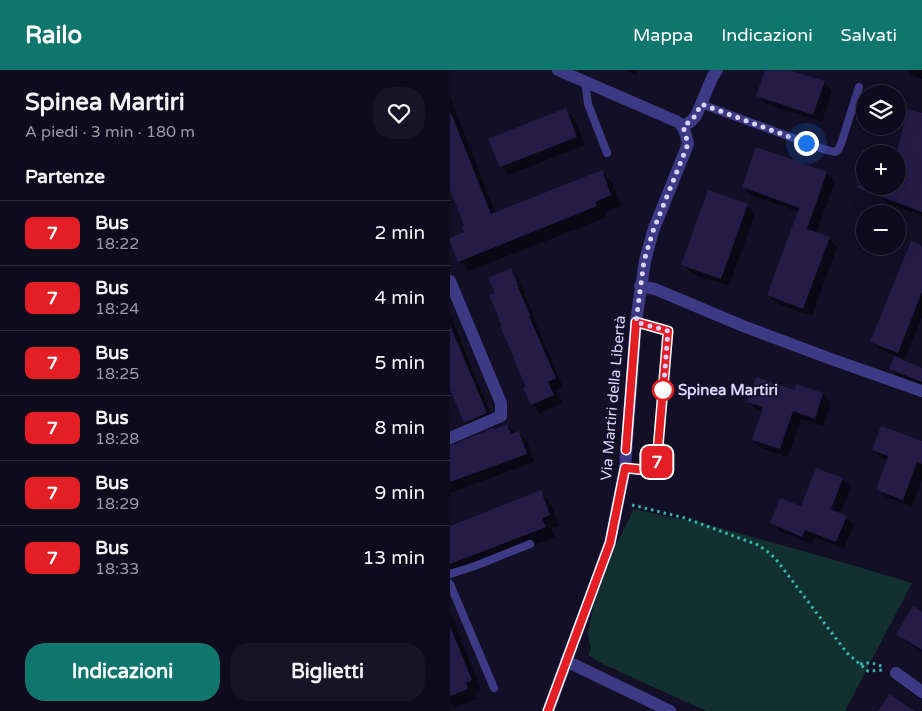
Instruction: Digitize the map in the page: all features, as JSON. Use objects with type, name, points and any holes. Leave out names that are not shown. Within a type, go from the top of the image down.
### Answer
[{"type":"street","points":[[558,70],[656,112],[683,126],[696,116],[712,78],[718,70]]},
{"type":"street","name":"Via Martiri della Libertà","points":[[548,711],[610,543],[625,468],[636,322],[644,261],[653,231],[688,144],[683,126]]},
{"type":"street","points":[[450,283],[501,403],[501,416],[450,438]]},
{"type":"street","points":[[640,286],[654,289],[743,326],[922,391]]},
{"type":"street","points":[[566,661],[670,711]]},
{"type":"street","points":[[892,672],[922,692]]},
{"type":"lane","points":[[585,82],[588,104],[607,153]]},
{"type":"lane","points":[[701,104],[835,152],[841,144],[856,96]]},
{"type":"lane","points":[[625,468],[656,471],[668,331],[636,322]]},
{"type":"lane","points":[[450,574],[530,544]]},
{"type":"lane","points":[[450,584],[494,688]]},
{"type":"path","points":[[626,504],[685,518],[758,545],[775,558],[847,653],[868,671],[892,672]]},
{"type":"path","points":[[860,664],[876,663],[892,672]]},
{"type":"green space","points":[[634,509],[695,521],[912,583],[845,711],[706,711],[605,665],[588,655],[591,649],[588,632],[593,608],[613,551]]},
{"type":"building","points":[[765,70],[789,70],[825,81],[813,115],[756,96]]},
{"type":"building","points":[[566,108],[577,137],[500,167],[488,139]]},
{"type":"building","points":[[908,109],[922,113],[922,212],[876,195],[906,195],[906,145],[899,145],[901,135],[906,135]]},
{"type":"building","points":[[450,113],[491,214],[602,170],[611,195],[595,202],[597,206],[458,262],[450,238],[464,232],[462,226],[464,225],[450,190]]},
{"type":"building","points":[[756,147],[827,172],[807,229],[830,237],[803,309],[767,295],[799,208],[742,187]]},
{"type":"building","points":[[708,190],[748,204],[721,279],[681,265]]},
{"type":"building","points":[[911,241],[922,246],[922,292],[898,353],[870,342]]},
{"type":"building","points":[[511,268],[529,316],[556,378],[548,382],[554,395],[531,405],[523,388],[526,387],[500,327],[502,326],[489,295],[495,293],[488,278]]},
{"type":"building","points":[[450,325],[487,413],[464,423],[450,389]]},
{"type":"building","points":[[894,356],[922,368],[922,382],[889,369]]},
{"type":"building","points":[[756,377],[794,390],[796,384],[823,393],[815,419],[793,411],[780,449],[752,440],[763,407],[747,402]]},
{"type":"building","points":[[507,424],[511,434],[519,431],[527,454],[450,482],[450,446]]},
{"type":"building","points":[[881,426],[922,441],[922,464],[917,462],[903,500],[876,490],[888,456],[872,450]]},
{"type":"building","points":[[816,468],[843,478],[831,509],[847,516],[836,542],[805,530],[802,537],[770,523],[780,498],[801,506]]},
{"type":"building","points":[[541,490],[550,515],[542,518],[546,527],[450,564],[450,526]]},
{"type":"building","points":[[913,606],[922,612],[922,650],[896,634]]},
{"type":"building","points":[[450,626],[472,680],[466,683],[468,689],[450,696]]},
{"type":"building","points":[[890,694],[914,711],[878,711]]},
{"type":"bus line","name":"7","points":[[548,711],[610,543],[625,468],[656,471],[668,331],[636,322],[626,450]]},
{"type":"place","name":"Spinea Martiri","points":[[663,390]]},
{"type":"route","points":[[663,390],[663,396],[668,331],[636,322],[644,261],[653,231],[688,144],[683,126],[696,116],[701,104],[806,143]]}]
